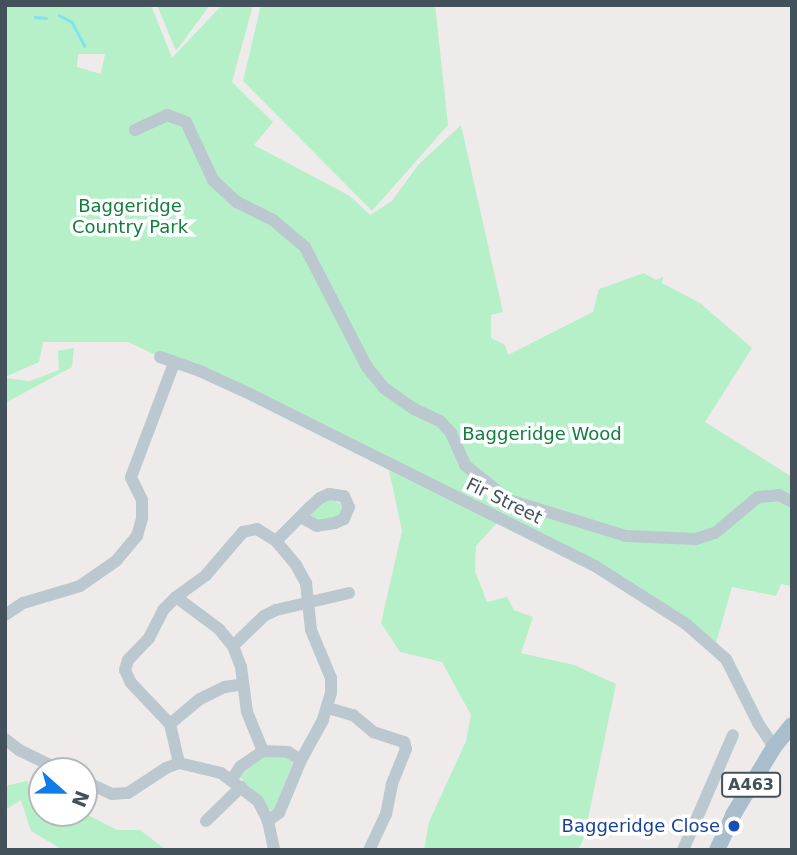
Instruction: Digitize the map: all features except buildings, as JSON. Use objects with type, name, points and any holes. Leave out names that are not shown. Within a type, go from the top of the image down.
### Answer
[{"type":"main road","name":"A463","points":[[717,850],[733,815],[774,747],[792,725]]},
{"type":"street","points":[[135,130],[167,115],[186,122],[213,180],[237,202],[273,220],[305,247],[367,367],[384,388],[414,409],[440,421],[450,433],[465,465],[509,500],[626,536],[696,539],[715,533],[758,497],[779,495],[792,502]]},
{"type":"street","name":"Fir Street","points":[[160,357],[200,371],[263,401],[606,573],[686,624],[726,659],[758,723],[774,747]]},
{"type":"street","points":[[5,615],[23,603],[80,586],[116,561],[137,536],[142,518],[142,500],[131,477],[174,363]]},
{"type":"street","points":[[276,541],[301,517]]},
{"type":"street","points":[[179,763],[170,724],[140,696],[125,670],[128,660],[149,638],[163,610],[214,568],[243,532],[257,529],[276,541],[296,565],[306,583],[311,630],[331,678],[328,708],[301,760],[283,806],[268,821]]},
{"type":"street","points":[[233,646],[246,637],[264,616],[309,601],[349,593]]},
{"type":"street","points":[[176,597],[219,629],[233,646],[241,667],[247,712],[263,751]]},
{"type":"street","points":[[170,724],[200,699],[225,687],[243,684]]},
{"type":"street","points":[[328,708],[353,715],[373,732],[404,742],[406,748],[392,784],[386,814],[369,850]]},
{"type":"street","points":[[683,850],[733,735]]},
{"type":"street","points":[[5,739],[33,757]]},
{"type":"street","points":[[206,821],[236,783],[240,767],[263,751],[288,752],[301,760]]},
{"type":"street","points":[[98,788],[112,794],[128,793],[166,768],[179,763],[197,766],[236,783],[258,801],[268,821],[274,850]]},
{"type":"green space","name":"Baggeridge Country Park","points":[[5,5],[151,5],[172,58],[222,5],[253,5],[232,82],[273,122],[254,145],[350,196],[370,215],[392,201],[418,165],[461,125],[503,312],[491,315],[491,338],[505,345],[508,355],[593,312],[599,289],[644,273],[656,280],[663,277],[662,283],[700,303],[752,348],[705,422],[792,477],[792,586],[781,584],[776,596],[732,587],[716,643],[597,561],[128,342],[43,342],[39,362],[5,377]],"holes":[[[78,54],[105,54],[101,74],[77,67]]]},
{"type":"green space","points":[[157,5],[210,5],[176,51]]},
{"type":"green space","points":[[261,5],[435,5],[448,125],[372,211],[243,81]]},
{"type":"green space","points":[[74,348],[72,367],[5,403],[5,378],[30,381],[59,370],[58,351]]},
{"type":"green space","points":[[389,470],[497,523],[476,546],[475,571],[487,602],[507,597],[514,610],[533,617],[521,653],[574,665],[616,684],[584,838],[578,850],[424,850],[429,822],[466,741],[471,715],[442,662],[400,652],[381,623],[402,531]]},
{"type":"green space","points":[[333,499],[344,507],[340,517],[316,522],[310,514],[320,503]]},
{"type":"green space","points":[[265,757],[286,757],[293,763],[274,811],[269,810],[240,777],[255,761]]},
{"type":"green space","points":[[27,781],[28,822],[21,800],[5,810],[5,786]]},
{"type":"green space","points":[[98,820],[117,830],[140,830],[166,850],[63,850],[31,831],[30,827],[98,827]]},
{"type":"waterway","points":[[59,15],[72,22],[85,46]]},
{"type":"waterway","points":[[35,17],[46,18]]},
{"type":"place","name":"Baggeridge Close","points":[[734,826]]},
{"type":"park label","name":"Baggeridge Wood","points":[[542,434]]}]
